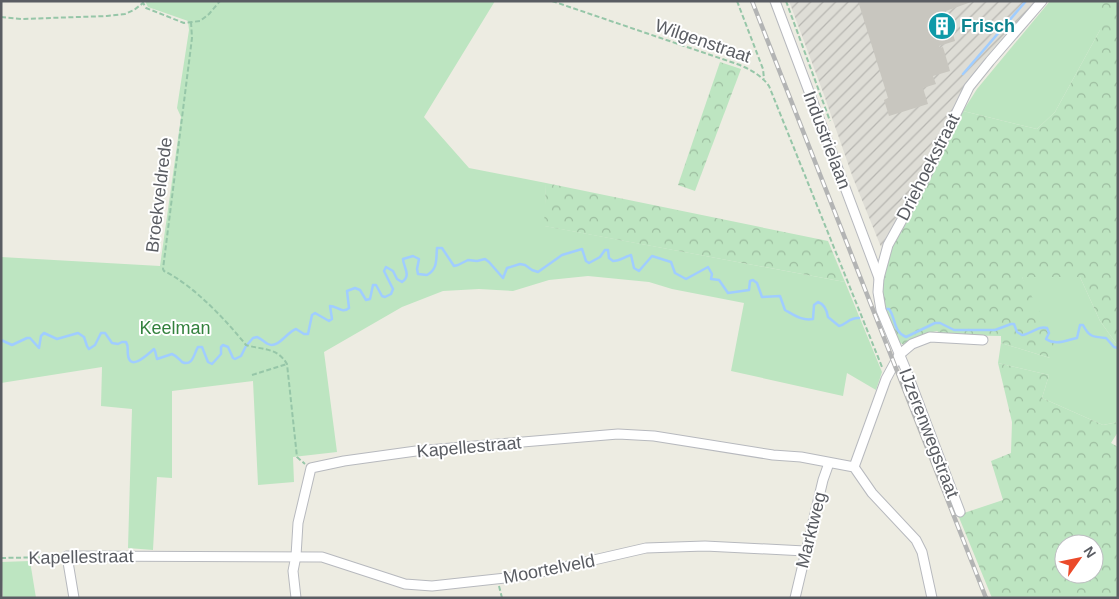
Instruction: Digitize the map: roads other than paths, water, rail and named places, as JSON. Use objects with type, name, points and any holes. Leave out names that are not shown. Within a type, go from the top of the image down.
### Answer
[{"type":"street","name":"Industrielaan","points":[[775,1],[879,278]]},
{"type":"street","name":"Driehoekstraat","points":[[899,355],[881,310],[878,292],[879,278],[888,244],[924,180],[969,87],[1042,1]]},
{"type":"street","points":[[932,598],[922,552],[916,540],[872,493],[854,467],[886,379],[899,355],[912,344],[930,337],[984,340]]},
{"type":"street","name":"IJzerenwegstraat","points":[[899,355],[960,512]]},
{"type":"street","name":"Kapellestraat","points":[[74,598],[66,556],[296,556],[298,523],[311,468],[344,462],[416,451],[618,434],[654,436],[773,455],[801,457],[854,467]]},
{"type":"street","name":"Marktweg","points":[[795,598],[823,480],[829,463]]},
{"type":"street","name":"Moortelveld","points":[[296,556],[322,557],[405,584],[432,586],[524,576],[646,548],[706,546],[805,552]]},
{"type":"street","points":[[296,556],[293,571],[296,598]]},
{"type":"waterway","points":[[963,74],[1026,1]]},
{"type":"waterway","points":[[247,345],[253,338],[257,337],[272,345],[296,329],[304,334],[308,334],[312,315],[315,313],[329,321],[332,319],[330,306],[342,310],[349,308],[347,291],[355,288],[360,290],[366,300],[370,299],[373,285],[376,285],[382,296],[385,297],[391,294],[393,289],[384,271],[386,267],[393,271],[397,279],[402,282],[407,274],[403,259],[413,256],[419,259],[418,274],[427,275],[435,267],[437,248],[442,248],[454,266],[468,260],[477,261],[485,259],[503,278],[507,268],[520,264],[538,272],[562,255],[582,249],[586,261],[589,263],[600,257],[605,250],[608,250],[609,258],[613,261],[631,255],[634,268],[639,271],[652,256],[671,262],[675,273],[686,279],[708,267],[712,274],[711,279],[719,280],[728,293],[749,290],[750,281],[753,280],[757,283],[762,297],[780,296],[785,310],[795,316],[813,319],[814,305],[818,302],[825,308],[828,317],[839,326],[859,318]]},
{"type":"waterway","points":[[885,309],[889,309],[899,332],[906,337],[935,323],[940,323],[954,330],[995,330],[1014,324],[1017,332],[1022,335],[1044,327],[1047,328],[1049,333],[1046,339],[1057,342],[1077,338],[1080,325],[1083,325],[1089,334],[1095,337],[1106,338],[1114,347],[1118,348]]},
{"type":"waterway","points":[[1,340],[12,345],[30,338],[39,348],[41,336],[44,333],[57,339],[78,333],[84,337],[89,349],[95,345],[101,333],[105,333],[112,343],[126,342],[129,360],[132,362],[144,358],[154,349],[157,359],[172,354],[182,362],[189,363],[193,359],[198,347],[202,347],[208,362],[212,364],[221,354],[221,347],[223,345],[228,347],[235,359],[241,356],[246,346]]},
{"type":"railway","points":[[752,1],[986,598]]},
{"type":"place","name":"Frisch","points":[[942,26]]},
{"type":"park label","name":"Keelman","points":[[175,328]]}]
